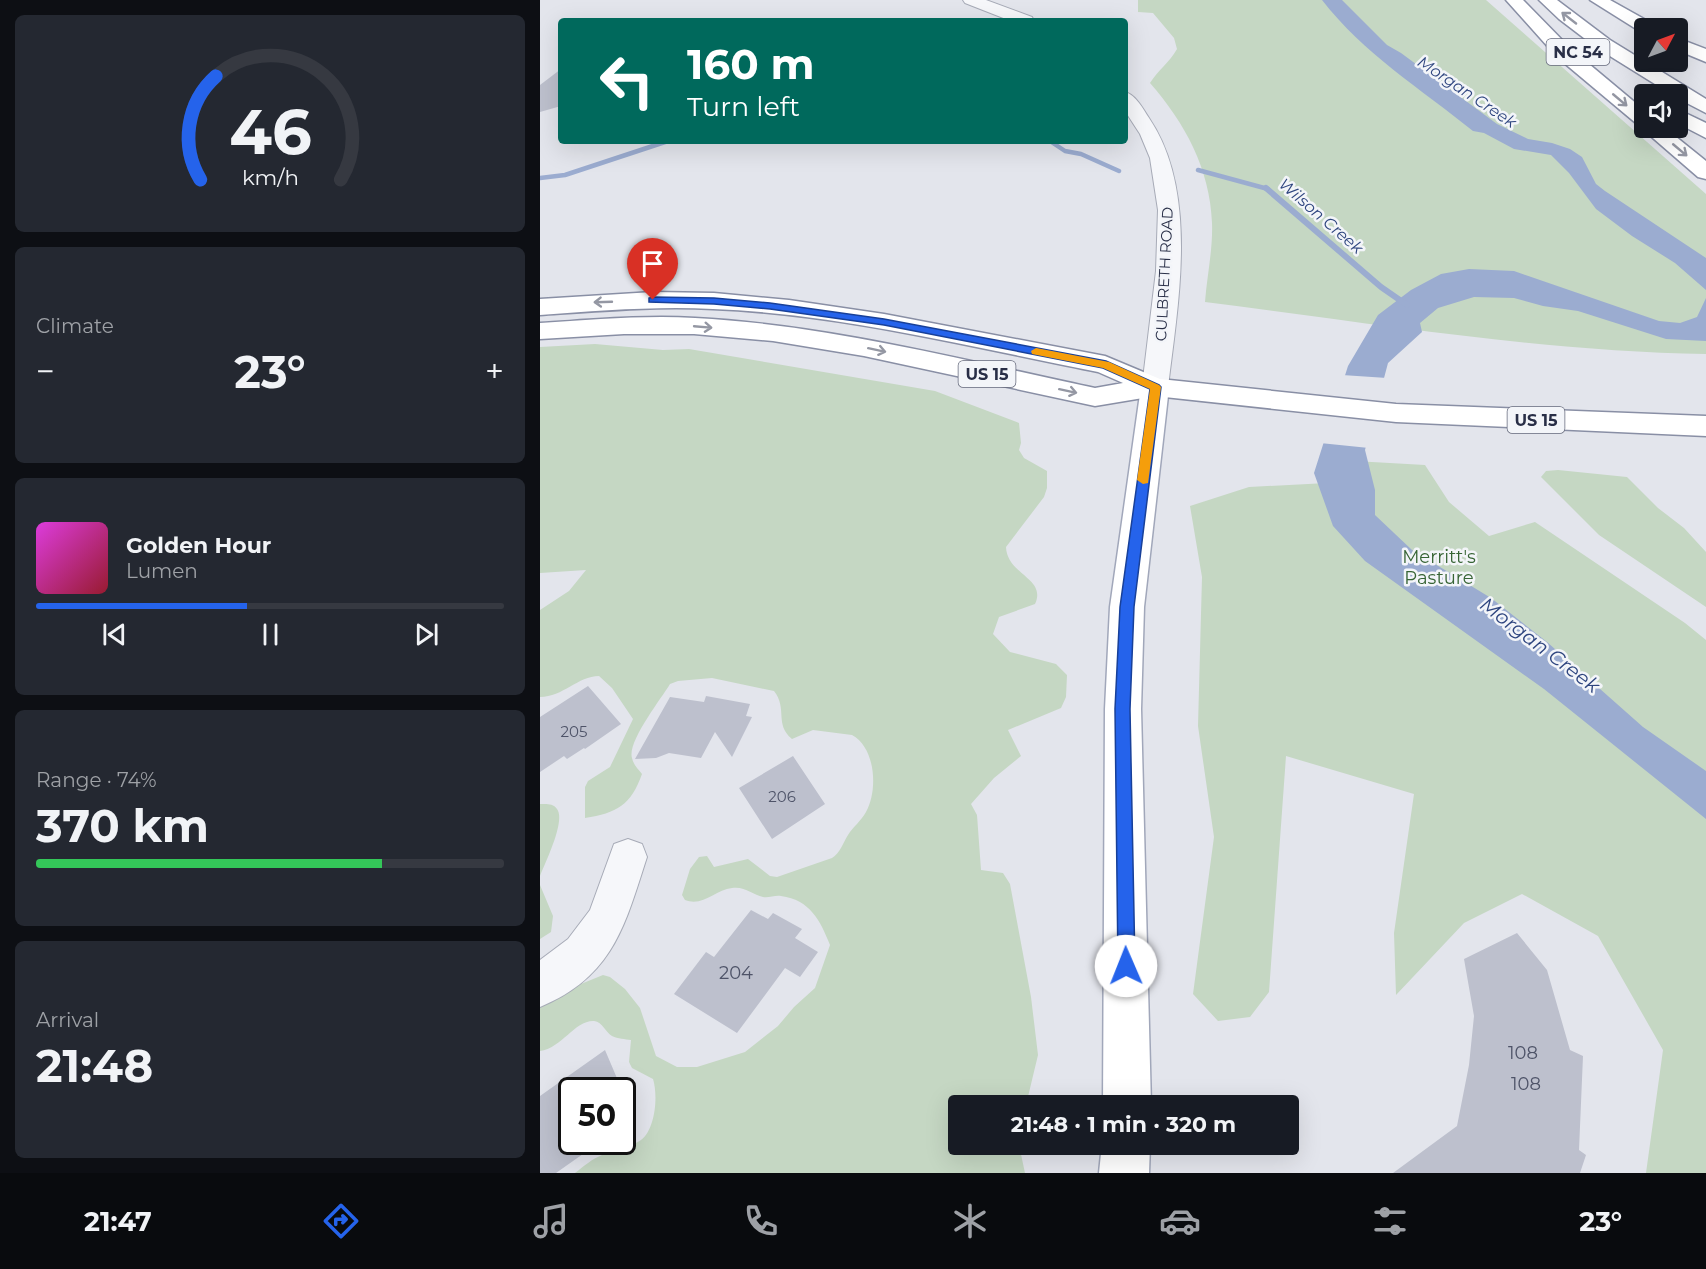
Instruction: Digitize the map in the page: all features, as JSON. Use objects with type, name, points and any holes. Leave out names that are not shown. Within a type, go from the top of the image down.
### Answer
[{"type":"main road","name":"NC 54","points":[[1547,0],[1646,72],[1706,107]]},
{"type":"main road","points":[[1598,0],[1634,21]]},
{"type":"main road","name":"NC 54","points":[[1515,1],[1577,51],[1634,89]]},
{"type":"main road","points":[[1515,1],[1564,53],[1634,112]]},
{"type":"main road","points":[[1688,48],[1706,56]]},
{"type":"main road","points":[[1688,121],[1706,132]]},
{"type":"main road","points":[[1665,138],[1706,172]]},
{"type":"main road","name":"US 15","points":[[540,307],[653,300],[714,301],[789,308],[884,322],[1106,365],[1155,387]]},
{"type":"main road","name":"US 15","points":[[540,331],[635,326],[694,326],[762,332],[864,348],[1095,397],[1155,387],[1384,412],[1706,426]]},
{"type":"main road","points":[[1127,1095],[1123,709],[1127,607],[1155,387]]},
{"type":"main road","points":[[1124,1173],[1125,1155]]},
{"type":"street","points":[[972,0],[993,3],[1020,18]]},
{"type":"street","name":"CULBRETH ROAD","points":[[1128,103],[1157,149],[1167,186],[1168,261],[1155,387]]},
{"type":"street","points":[[540,986],[583,954],[606,922],[628,857]]},
{"type":"green space","points":[[1138,0],[1486,0],[1634,131],[1634,138],[1642,138],[1706,194],[1706,354],[1580,348],[1517,342],[1205,302],[1212,233],[1206,184],[1201,166],[1184,131],[1163,98],[1150,83],[1177,49],[1174,38],[1153,13],[1138,12]]},
{"type":"green space","points":[[595,344],[663,350],[689,349],[935,391],[1019,423],[1021,443],[1019,450],[1024,458],[1047,471],[1047,488],[1044,497],[1006,547],[1013,564],[1036,588],[1037,595],[1035,604],[999,617],[993,634],[1010,652],[1056,664],[1067,675],[1066,697],[1061,708],[1008,730],[1021,756],[994,778],[971,804],[977,815],[981,870],[1003,873],[1010,884],[1031,997],[1038,1055],[1028,1095],[948,1095],[948,1155],[1021,1155],[1025,1173],[575,1173],[603,1155],[636,1155],[636,1142],[646,1135],[653,1120],[655,1085],[653,1079],[632,1068],[629,1062],[631,1040],[612,1036],[602,1025],[594,1021],[581,1025],[555,1045],[540,1051],[540,1008],[576,986],[603,975],[610,977],[625,989],[640,1008],[656,1056],[677,1067],[697,1067],[745,1052],[778,1026],[815,988],[830,945],[813,913],[791,898],[763,897],[737,888],[726,889],[703,900],[691,902],[685,900],[682,895],[690,869],[699,857],[707,856],[714,867],[748,859],[770,876],[777,877],[832,858],[866,812],[870,803],[873,782],[866,750],[852,735],[813,730],[792,739],[784,728],[780,704],[774,691],[712,678],[678,681],[670,684],[639,732],[632,751],[632,758],[642,774],[633,793],[628,800],[614,810],[585,818],[585,787],[588,781],[610,767],[633,719],[612,688],[599,676],[584,679],[556,694],[540,697],[540,610],[569,591],[586,570],[540,573],[540,347]]},
{"type":"green space","name":"Merritt's Pasture","points":[[1319,459],[1425,465],[1449,502],[1489,536],[1535,522],[1685,623],[1706,640],[1706,1173],[1646,1173],[1663,1050],[1598,936],[1522,894],[1464,923],[1396,995],[1394,933],[1414,794],[1286,756],[1269,992],[1250,1017],[1218,1021],[1193,994],[1214,837],[1198,726],[1202,577],[1190,506],[1249,487],[1327,483]]},
{"type":"green space","points":[[1558,470],[1627,477],[1658,508],[1684,528],[1706,552],[1706,607],[1599,535],[1541,477],[1546,471]]},
{"type":"green space","points":[[540,804],[549,804],[557,809],[559,823],[540,876]]},
{"type":"green space","points":[[540,885],[553,916],[551,932],[540,939]]},
{"type":"water","points":[[1322,0],[1342,0],[1387,45],[1497,124],[1528,139],[1570,149],[1582,157],[1596,184],[1706,258],[1706,290],[1675,263],[1632,236],[1596,209],[1569,173],[1551,155],[1514,149],[1484,133],[1473,131],[1374,54]]},
{"type":"water","name":"Morgan Creek","points":[[1469,269],[1514,271],[1659,321],[1680,323],[1697,317],[1706,298],[1706,341],[1666,339],[1578,311],[1543,306],[1514,298],[1474,297],[1438,308],[1420,323],[1422,332],[1388,363],[1365,450],[1375,490],[1375,515],[1412,550],[1491,598],[1547,642],[1643,727],[1706,771],[1706,819],[1544,689],[1365,561],[1333,526],[1314,473],[1348,366],[1378,315],[1411,290],[1441,274]]},
{"type":"pier","points":[[1342,375],[1387,378],[1369,448],[1320,443]]},
{"type":"building","points":[[558,71],[558,107],[540,112],[540,85]]},
{"type":"building","points":[[588,686],[621,724],[585,749],[567,759],[564,756],[540,772],[540,717]]},
{"type":"building","points":[[706,696],[750,704],[746,716],[752,717],[732,757],[715,732],[701,758],[669,753],[656,758],[635,759],[670,697],[704,702]]},
{"type":"building","points":[[793,756],[825,804],[772,839],[739,788]]},
{"type":"building","points":[[751,910],[768,919],[773,913],[802,929],[795,938],[818,952],[800,977],[785,968],[737,1033],[674,994],[706,952],[714,957]]},
{"type":"building","points":[[1517,933],[1547,970],[1570,1050],[1583,1056],[1579,1150],[1586,1155],[1580,1173],[1393,1173],[1457,1126],[1469,1065],[1474,1016],[1464,959]]},
{"type":"building","points":[[605,1050],[616,1077],[567,1077]]},
{"type":"building","points":[[558,1083],[558,1155],[582,1155],[556,1173],[540,1173],[540,1096]]},
{"type":"waterway","name":"Wilson Creek","points":[[540,178],[565,175],[659,144]]},
{"type":"waterway","name":"Wilson Creek","points":[[1054,144],[1065,151],[1081,154],[1119,171]]},
{"type":"waterway","name":"Wilson Creek","points":[[1198,170],[1267,189]]},
{"type":"waterway","name":"Wilson Creek","points":[[1267,189],[1381,287],[1407,305]]},
{"type":"slow traffic","points":[[1036,351],[1106,365],[1155,387],[1143,480]]},
{"type":"route","points":[[653,300],[714,301],[770,306],[884,322],[1106,365],[1155,387],[1127,607],[1123,709],[1126,966]]}]
